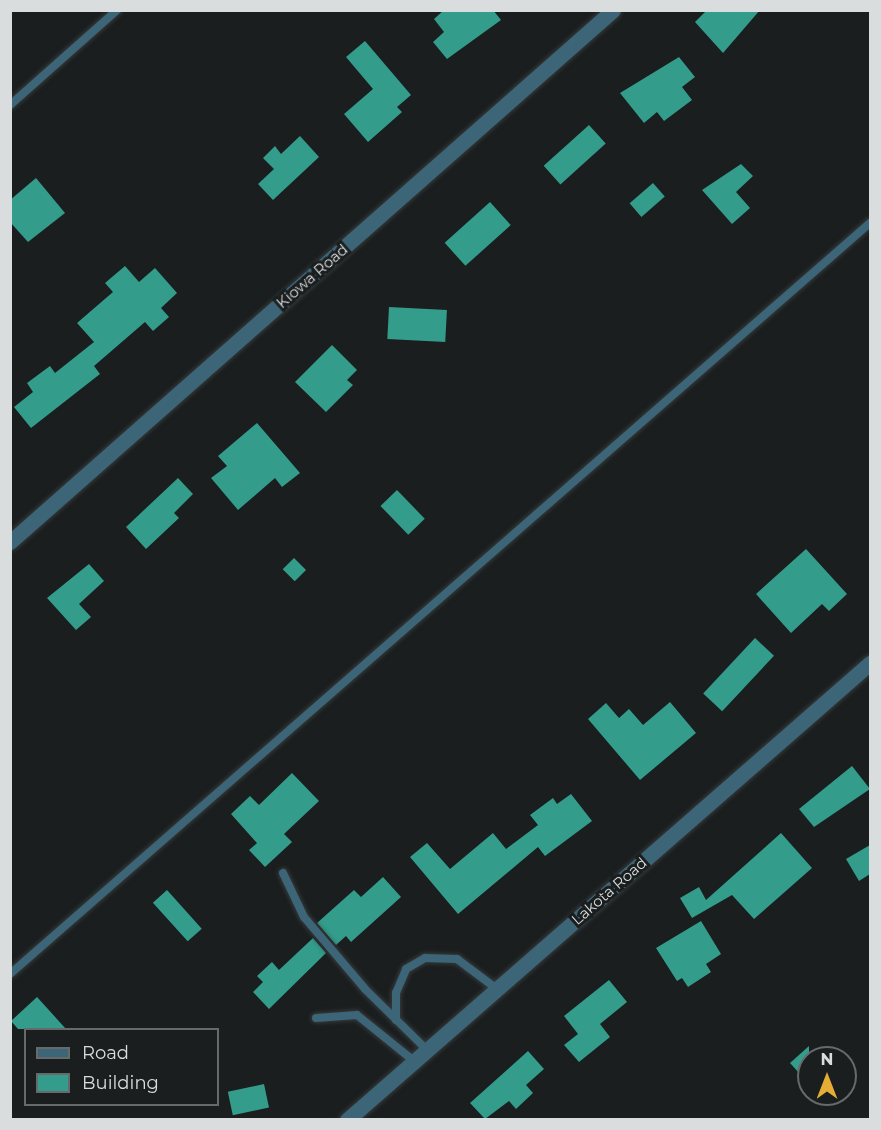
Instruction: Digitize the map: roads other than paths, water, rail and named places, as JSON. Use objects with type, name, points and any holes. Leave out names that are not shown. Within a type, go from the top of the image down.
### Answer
[{"type":"street","name":"Kiowa Road","points":[[10,542],[613,10]]},
{"type":"street","name":"Lakota Road","points":[[347,1119],[870,663]]},
{"type":"lane","points":[[10,105],[117,10]]},
{"type":"lane","points":[[10,974],[870,223]]},
{"type":"lane","points":[[283,873],[304,917],[396,1020],[427,1050]]},
{"type":"lane","points":[[396,1020],[396,993],[405,969],[425,958],[457,959],[497,989]]},
{"type":"lane","points":[[316,1018],[357,1015],[414,1062]]}]
